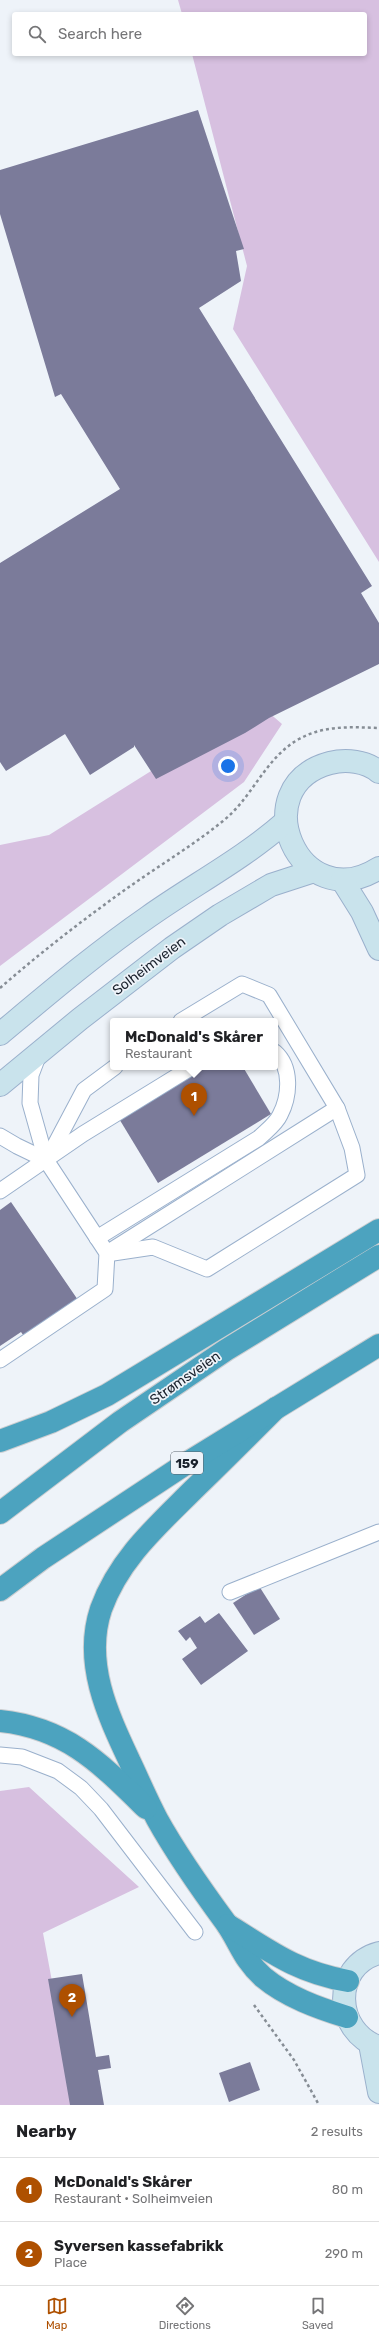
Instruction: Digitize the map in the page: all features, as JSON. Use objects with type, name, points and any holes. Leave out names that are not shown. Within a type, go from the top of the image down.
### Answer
[{"type":"highway","points":[[0,1441],[51,1422],[107,1395],[379,1230]]},
{"type":"highway","name":"Strømsveien","points":[[0,1513],[114,1427],[226,1350],[379,1256]]},
{"type":"highway","name":"159","points":[[0,1590],[110,1514],[276,1408],[379,1345]]},
{"type":"highway","points":[[276,1408],[141,1542],[121,1568],[109,1589],[100,1612],[96,1648],[98,1683],[107,1713],[156,1818],[197,1883],[227,1925],[247,1961],[264,1978],[302,2001],[347,2017]]},
{"type":"highway","points":[[0,1721],[30,1726],[54,1735],[75,1746],[95,1759],[156,1818]]},
{"type":"highway","points":[[227,1925],[294,1966],[328,1977],[348,1981]]},
{"type":"main road","points":[[378,771],[350,761],[335,762],[316,769],[299,782],[291,794],[286,808],[285,822],[287,836],[293,850],[302,862],[314,871],[342,880],[356,878],[379,868]]},
{"type":"main road","points":[[0,1034],[104,949],[148,916],[250,850],[285,822]]},
{"type":"main road","name":"Solheimveien","points":[[0,1086],[40,1051],[166,953],[220,915],[271,885],[314,871]]},
{"type":"main road","points":[[342,880],[362,912],[379,949]]},
{"type":"main road","points":[[378,1950],[359,1964],[348,1981],[344,1999],[347,2017],[356,2032],[375,2045],[379,2092]]},
{"type":"lane","points":[[108,1253],[153,1247],[207,1269],[357,1176],[352,1148],[337,1108],[269,995],[242,984],[186,1018]]},
{"type":"lane","points":[[0,1360],[105,1289],[108,1253],[46,1160],[30,1102],[30,1075],[40,1051]]},
{"type":"lane","points":[[97,1238],[259,1138],[280,1115],[288,1084],[285,1069],[278,1057]]},
{"type":"lane","points":[[46,1160],[84,1090],[111,1070]]},
{"type":"lane","points":[[0,1191],[83,1134],[187,1070]]},
{"type":"lane","points":[[108,1253],[337,1108]]},
{"type":"lane","points":[[0,1136],[46,1160]]},
{"type":"lane","points":[[230,1592],[379,1532]]},
{"type":"lane","points":[[0,1755],[22,1757],[58,1771],[81,1788],[101,1809],[195,1932]]},
{"type":"path","points":[[0,988],[120,893],[225,819],[244,800],[278,754],[289,745],[317,731],[330,728],[379,728]]},
{"type":"path","points":[[249,1999],[294,2060],[320,2105]]},
{"type":"shaded area","points":[[178,0],[379,0],[379,562],[233,329],[247,266],[193,56],[367,56],[367,12],[181,12]]},
{"type":"shaded area","points":[[267,711],[282,724],[244,782],[0,966],[0,845],[49,835],[234,719]]},
{"type":"shaded area","points":[[29,1787],[139,1887],[43,1933],[75,2105],[0,2105],[0,1791]]},
{"type":"building","points":[[198,110],[244,249],[236,251],[241,281],[199,308],[372,586],[361,593],[379,623],[379,664],[269,718],[245,733],[156,779],[134,745],[134,747],[90,775],[65,734],[6,771],[0,762],[0,563],[120,489],[61,394],[55,397],[0,214],[0,170]]},
{"type":"building","points":[[197,1070],[245,1070],[271,1114],[158,1183],[118,1117]]},
{"type":"building","points":[[11,1202],[80,1303],[26,1339],[21,1332],[0,1346],[0,1210]]},
{"type":"building","points":[[259,1586],[280,1619],[254,1635],[233,1603]]},
{"type":"building","points":[[219,1613],[248,1651],[201,1685],[182,1659],[197,1648],[190,1637],[186,1641],[178,1631],[200,1616],[205,1623]]},
{"type":"building","points":[[82,1974],[96,2057],[109,2055],[111,2068],[98,2070],[104,2105],[70,2105],[48,1979]]},
{"type":"building","points":[[250,2062],[260,2090],[229,2102],[219,2073]]},
{"type":"place","name":"McDonald's Skårer","points":[[194,1116]]},
{"type":"place","name":"Syversen kassefabrikk","points":[[72,2017]]}]
